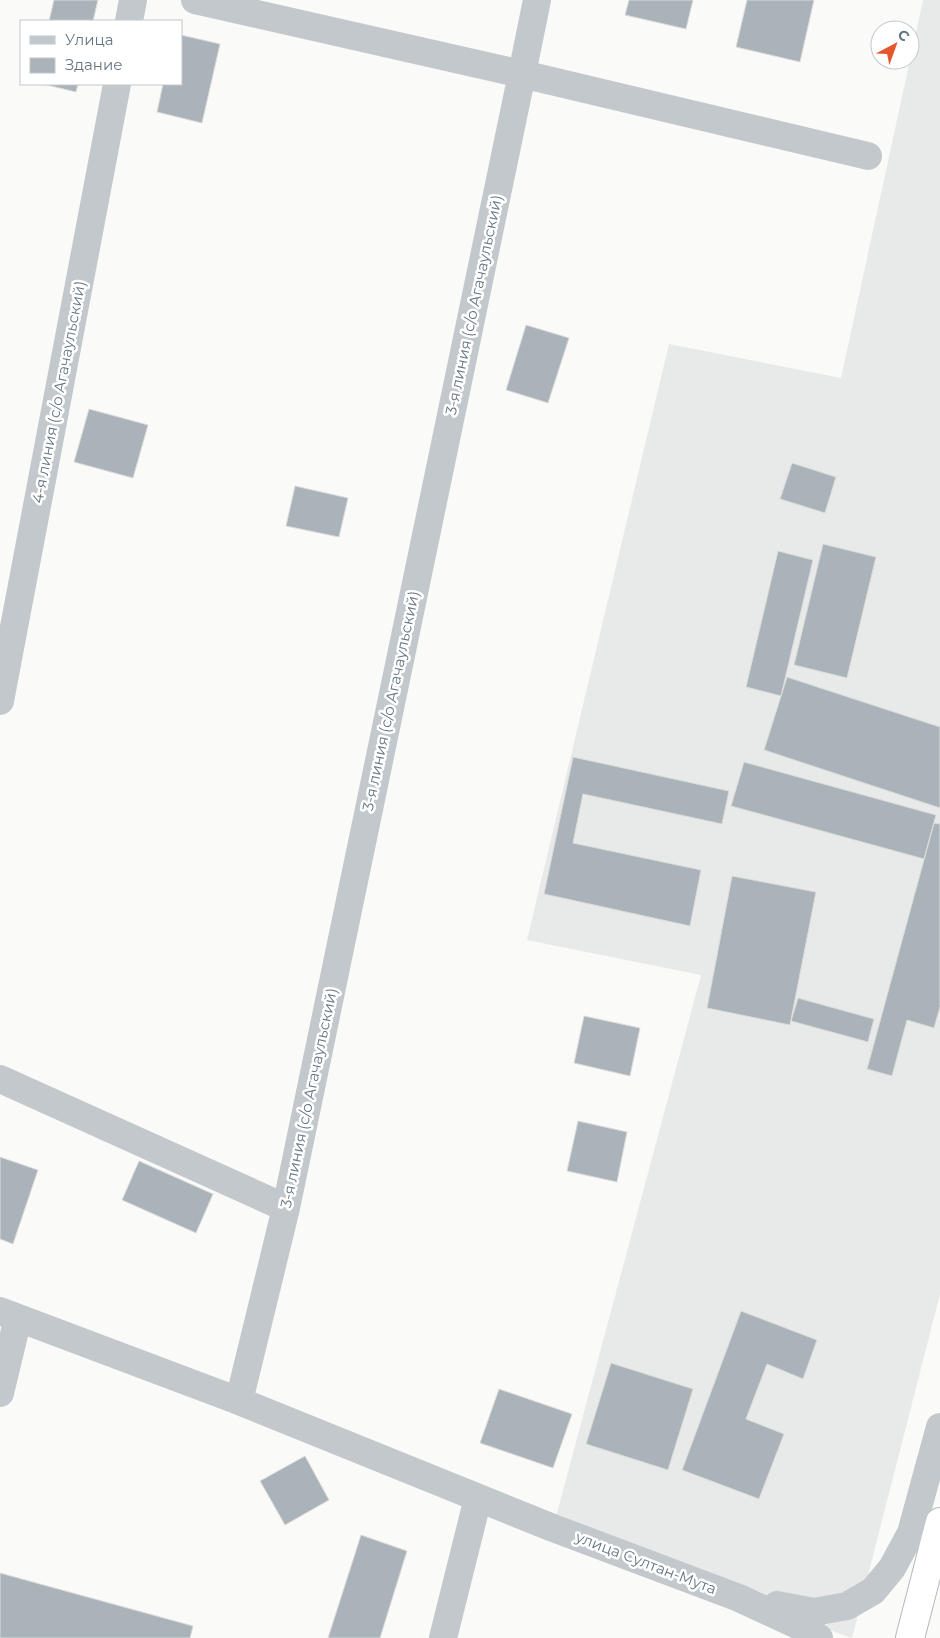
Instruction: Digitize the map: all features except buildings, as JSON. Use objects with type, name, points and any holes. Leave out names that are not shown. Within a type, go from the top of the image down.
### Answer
[{"type":"highway","points":[[910,1638],[940,1522]]},
{"type":"street","points":[[129,20],[133,0]]},
{"type":"street","points":[[195,0],[522,74],[868,156]]},
{"type":"street","name":"3-я линия (с/о Агачаульский)","points":[[239,1401],[286,1208],[536,0]]},
{"type":"street","name":"4-я линия (с/о Агачаульский)","points":[[0,701],[117,85]]},
{"type":"street","points":[[0,1079],[286,1208]]},
{"type":"street","points":[[0,1393],[9,1314]]},
{"type":"street","name":"улица Султан-Мута","points":[[9,1314],[239,1401],[553,1528],[739,1598]]},
{"type":"street","points":[[739,1598],[814,1612],[847,1606],[873,1591],[892,1568],[911,1533],[940,1427]]},
{"type":"street","points":[[443,1638],[478,1498]]},
{"type":"street","points":[[739,1598],[808,1630],[819,1638]]},
{"type":"shaded area","points":[[923,0],[940,0],[940,1294],[852,1638],[553,1528],[701,975],[527,940],[669,344],[841,378],[908,70],[920,70],[919,20]]}]
